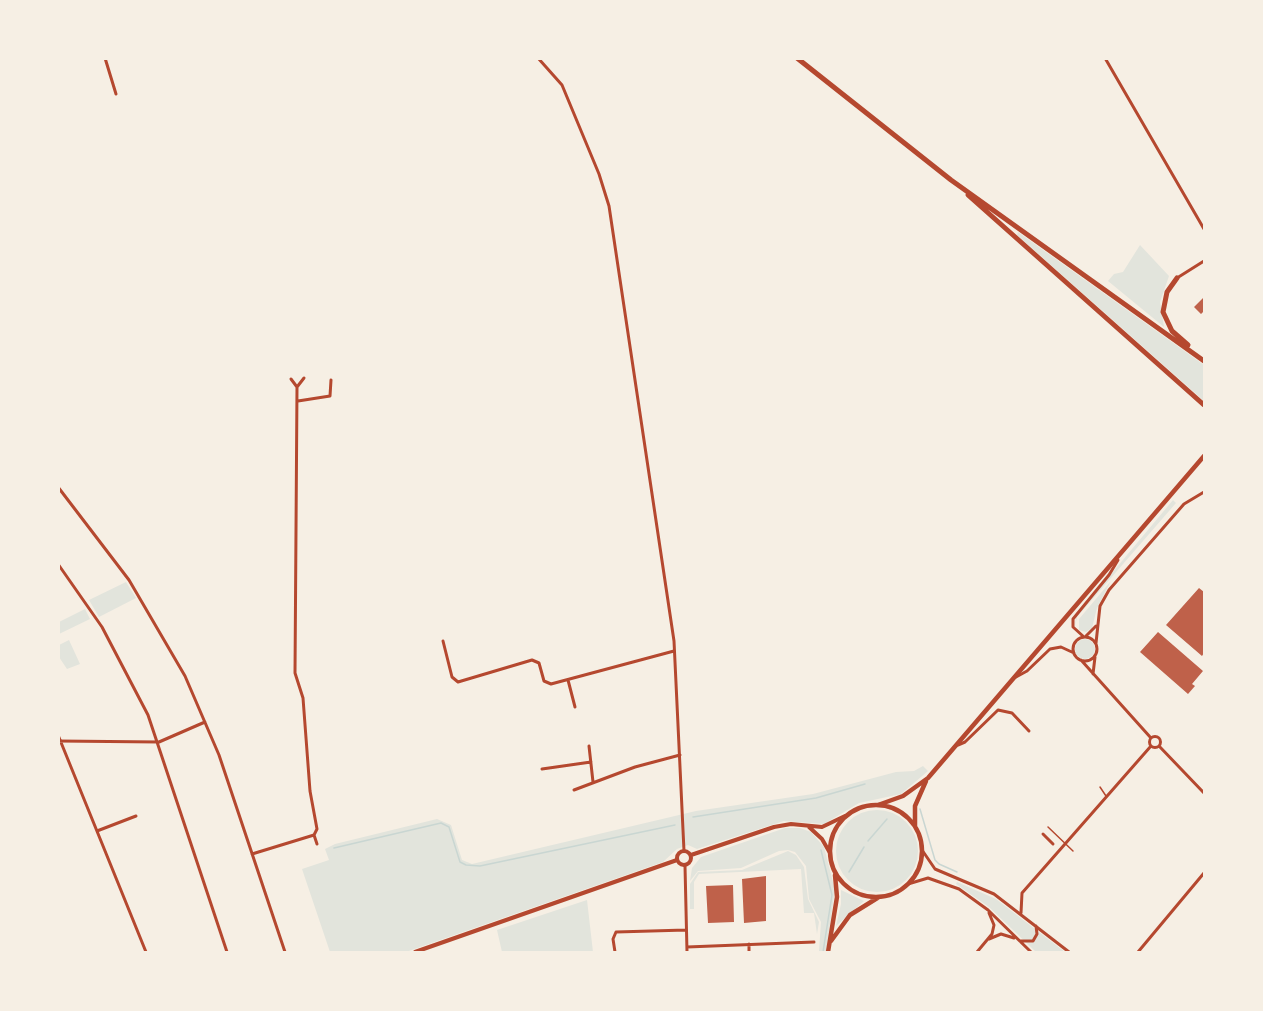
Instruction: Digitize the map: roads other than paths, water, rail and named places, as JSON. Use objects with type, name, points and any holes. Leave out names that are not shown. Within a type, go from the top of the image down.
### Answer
[{"type":"highway","points":[[797,58],[951,180],[1204,361]]},
{"type":"highway","points":[[951,180],[1204,405]]},
{"type":"highway","points":[[1177,278],[1164,297],[1164,319],[1194,354]]},
{"type":"main road","points":[[830,943],[849,915],[879,896],[896,892],[908,884],[918,869],[922,850],[915,826],[917,798],[928,778],[1204,456]]},
{"type":"main road","points":[[1192,472],[1204,464]]},
{"type":"main road","points":[[828,952],[837,897],[835,872],[830,853],[832,835],[845,816],[860,807],[878,805],[903,796],[928,778]]},
{"type":"main road","points":[[878,805],[898,810],[915,826]]},
{"type":"main road","points":[[835,872],[854,891],[879,896]]},
{"type":"street","points":[[105,58],[116,94]]},
{"type":"street","points":[[538,58],[562,85],[606,195],[652,478],[674,651],[684,851]]},
{"type":"street","points":[[1105,58],[1204,229]]},
{"type":"street","points":[[1177,278],[1204,261]]},
{"type":"street","points":[[297,387],[304,378]]},
{"type":"street","points":[[291,379],[297,387],[294,673],[303,698],[309,791],[317,826],[314,836],[317,844]]},
{"type":"street","points":[[297,401],[330,396],[331,380]]},
{"type":"street","points":[[58,487],[108,550],[140,596],[172,651],[206,722],[285,952]]},
{"type":"street","points":[[1094,676],[1098,649],[1097,624],[1101,606],[1109,590],[1184,504],[1204,492]]},
{"type":"street","points":[[1096,643],[1072,625],[1074,616],[1109,575],[1121,554]]},
{"type":"street","points":[[58,564],[112,644],[148,715],[159,742],[227,952]]},
{"type":"street","points":[[1074,653],[1075,642],[1085,637],[1097,624]]},
{"type":"street","points":[[443,641],[452,677],[458,682],[532,660],[539,663],[545,683],[568,680],[674,651]]},
{"type":"street","points":[[1016,677],[1027,671],[1050,649],[1061,647],[1074,653],[1081,660],[1151,738],[1151,746],[1022,893],[1021,913]]},
{"type":"street","points":[[1081,660],[1088,661],[1095,657]]},
{"type":"street","points":[[568,680],[574,707]]},
{"type":"street","points":[[956,746],[965,742],[998,710],[1012,713],[1029,731]]},
{"type":"street","points":[[60,741],[159,742],[206,722]]},
{"type":"street","points":[[58,735],[146,952]]},
{"type":"street","points":[[1151,738],[1159,738],[1159,746],[1204,793]]},
{"type":"street","points":[[589,746],[593,782]]},
{"type":"street","points":[[1151,746],[1159,746]]},
{"type":"street","points":[[574,789],[680,754]]},
{"type":"street","points":[[542,769],[591,762]]},
{"type":"street","points":[[97,831],[136,816]]},
{"type":"street","points":[[684,851],[691,855],[779,826],[822,827],[845,816]]},
{"type":"street","points":[[808,827],[822,839],[830,853]]},
{"type":"street","points":[[1043,834],[1053,844]]},
{"type":"street","points":[[252,854],[314,836]]},
{"type":"street","points":[[922,850],[935,869],[994,894],[1069,952]]},
{"type":"street","points":[[677,860],[678,855],[684,851]]},
{"type":"street","points":[[685,866],[690,863],[691,855]]},
{"type":"street","points":[[677,860],[685,866]]},
{"type":"street","points":[[415,952],[677,860]]},
{"type":"street","points":[[685,866],[687,952]]},
{"type":"street","points":[[1138,952],[1204,873]]},
{"type":"street","points":[[908,884],[923,878],[935,879],[959,889],[982,905],[1031,952]]},
{"type":"street","points":[[977,952],[989,939],[993,929],[993,920],[982,905]]},
{"type":"street","points":[[989,939],[1007,934],[1018,940],[1033,940],[1037,934],[1036,925]]},
{"type":"street","points":[[615,952],[613,939],[616,932],[686,930]]},
{"type":"street","points":[[687,946],[814,942]]},
{"type":"street","points":[[749,944],[749,952]]},
{"type":"street","points":[[431,947],[432,952]]},
{"type":"lane","points":[[1100,787],[1107,797]]},
{"type":"lane","points":[[1048,827],[1073,851]]},
{"type":"waterway","points":[[693,817],[816,798],[865,784]]},
{"type":"waterway","points":[[920,809],[935,860],[957,872]]},
{"type":"waterway","points":[[868,841],[887,819]]},
{"type":"waterway","points":[[334,848],[441,823],[449,827],[460,862],[480,866],[675,825]]},
{"type":"waterway","points":[[849,872],[864,847]]},
{"type":"waterway","points":[[821,850],[832,895],[823,952]]}]
